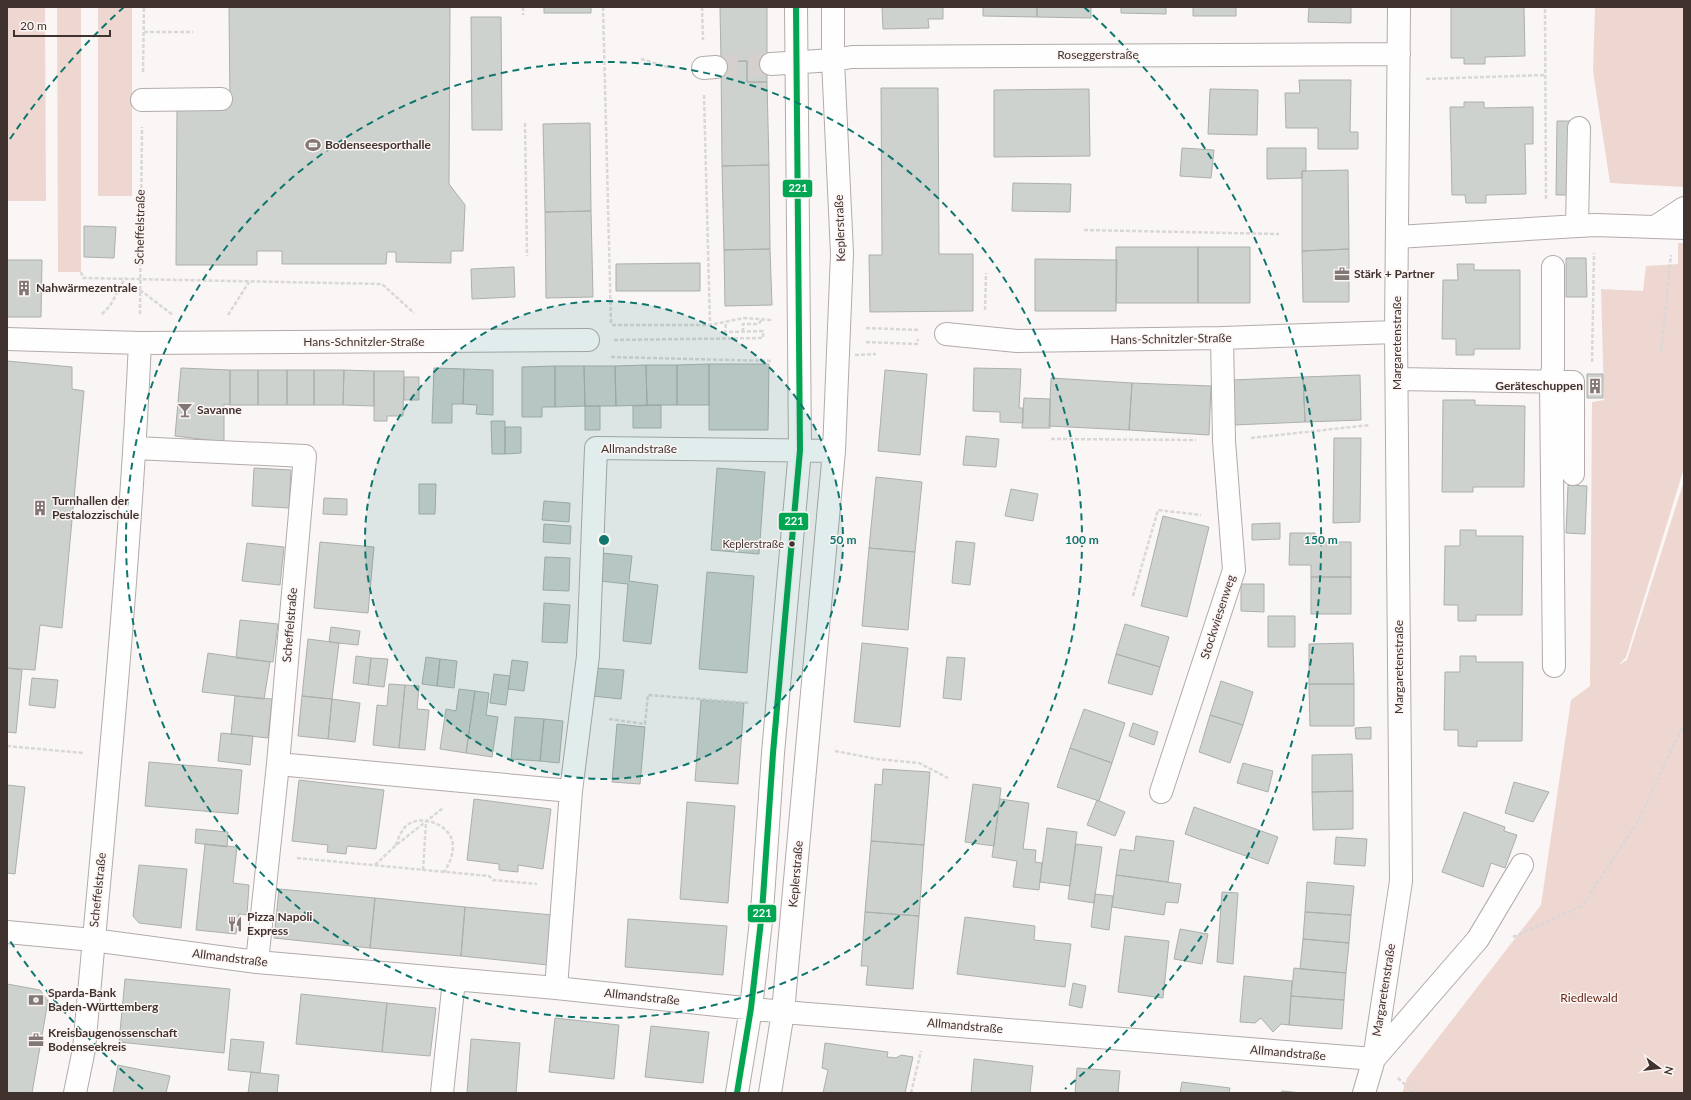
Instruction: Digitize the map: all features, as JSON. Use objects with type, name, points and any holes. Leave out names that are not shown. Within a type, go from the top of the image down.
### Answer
[{"type":"street","points":[[737,1093],[751,1008],[762,912],[773,753],[800,450],[796,7]]},
{"type":"street","name":"Keplerstraße","points":[[770,1093],[783,1012],[834,451],[842,254],[833,60],[833,7]]},
{"type":"street","name":"Margaretenstraße","points":[[1364,1093],[1374,1059],[1400,882],[1396,332],[1399,7]]},
{"type":"street","name":"Roseggerstraße","points":[[770,64],[833,60],[852,57],[1399,54]]},
{"type":"street","points":[[142,100],[221,99]]},
{"type":"street","points":[[1579,128],[1586,226]]},
{"type":"street","points":[[1654,227],[1684,208]]},
{"type":"street","points":[[1397,237],[1586,226],[1684,228]]},
{"type":"street","points":[[1553,267],[1552,374],[1554,666]]},
{"type":"street","name":"Hans-Schnitzler-Straße","points":[[946,334],[1017,341],[1222,338],[1396,332]]},
{"type":"street","name":"Stockwiesenweg","points":[[1161,792],[1234,570],[1224,440],[1222,338]]},
{"type":"street","name":"Hans-Schnitzler-Straße","points":[[7,339],[140,343],[588,340]]},
{"type":"street","name":"Scheffelstraße","points":[[75,1093],[84,1049],[93,940],[112,755],[135,448],[140,343]]},
{"type":"street","points":[[1397,378],[1552,374],[1573,382],[1574,474]]},
{"type":"street","name":"Scheffelstraße","points":[[135,448],[305,456],[278,764],[257,962]]},
{"type":"street","name":"Allmandstraße","points":[[556,988],[571,791],[588,656],[596,448],[834,451]]},
{"type":"street","points":[[278,764],[571,791]]},
{"type":"street","points":[[1374,1059],[1478,939],[1522,865]]},
{"type":"street","name":"Allmandstraße","points":[[7,932],[93,940],[257,962],[556,988],[783,1012],[1374,1059]]},
{"type":"street","points":[[442,1093],[454,980]]},
{"type":"path","name":"Scheffelstraße","points":[[140,343],[144,7]]},
{"type":"path","points":[[523,7],[523,15]]},
{"type":"path","points":[[603,7],[611,325]]},
{"type":"path","points":[[702,7],[710,68],[710,325]]},
{"type":"path","points":[[1545,9],[1546,228]]},
{"type":"path","points":[[144,32],[193,32]]},
{"type":"path","points":[[641,59],[667,67],[710,68]]},
{"type":"path","points":[[1399,80],[1545,75]]},
{"type":"path","points":[[525,123],[526,256]]},
{"type":"path","points":[[1552,374],[1592,366],[1586,226]]},
{"type":"path","points":[[1084,230],[1279,234]]},
{"type":"path","points":[[1661,352],[1670,264]]},
{"type":"path","points":[[81,272],[83,278],[382,284],[445,342]]},
{"type":"path","points":[[985,337],[986,273]]},
{"type":"path","points":[[73,341],[110,306],[126,278]]},
{"type":"path","points":[[605,325],[710,325],[744,318],[777,321]]},
{"type":"path","points":[[743,332],[743,324],[758,324],[763,319]]},
{"type":"path","points":[[588,340],[763,338],[763,331],[725,332],[726,322]]},
{"type":"path","points":[[865,328],[918,330],[917,344],[866,341]]},
{"type":"path","points":[[588,340],[602,357],[775,361]]},
{"type":"path","points":[[855,355],[876,354]]},
{"type":"path","points":[[1133,596],[1158,510],[1230,519]]},
{"type":"path","points":[[625,721],[645,724],[648,695],[751,703]]},
{"type":"path","points":[[1511,937],[1582,906],[1637,822],[1684,724]]},
{"type":"path","points":[[7,746],[112,755]]},
{"type":"path","points":[[834,751],[877,759],[919,763],[948,778]]},
{"type":"path","points":[[375,865],[426,821],[475,783]]},
{"type":"path","points":[[396,846],[399,836],[406,826],[414,821],[426,821],[436,824],[445,829],[452,840],[452,855],[444,872]]},
{"type":"path","points":[[423,870],[426,821]]},
{"type":"path","points":[[302,859],[488,876],[493,880],[528,884]]},
{"type":"path","points":[[911,1093],[927,1023]]},
{"type":"green space","points":[[7,7],[45,7],[46,201],[7,201]]},
{"type":"green space","points":[[57,7],[81,7],[81,272],[58,272]]},
{"type":"green space","points":[[98,7],[132,7],[132,196],[98,196]]},
{"type":"green space","points":[[1595,7],[1684,7],[1684,187],[1610,183],[1593,71]]},
{"type":"green space","name":"Riedlewald","points":[[1678,243],[1684,243],[1684,468],[1626,657],[1619,665],[1627,660],[1684,481],[1684,1093],[1402,1093],[1407,1078],[1541,905],[1571,700],[1590,686],[1592,402],[1604,400],[1601,289],[1643,291],[1646,266],[1678,264]]},
{"type":"building","name":"Bodenseesporthalle","points":[[229,7],[450,7],[449,184],[465,205],[463,251],[451,251],[451,263],[396,262],[396,252],[387,252],[386,264],[282,264],[282,251],[257,251],[257,265],[176,265],[177,105],[230,105]]},
{"type":"building","points":[[544,7],[591,7],[591,13],[544,13]]},
{"type":"building","points":[[720,7],[767,7],[767,82],[747,82],[747,61],[721,62]]},
{"type":"building","points":[[882,7],[943,7],[943,19],[928,19],[929,28],[883,29]]},
{"type":"building","points":[[983,7],[1037,7],[1037,17],[983,16]]},
{"type":"building","points":[[1037,7],[1091,7],[1091,18],[1037,17]]},
{"type":"building","points":[[1121,7],[1166,7],[1166,14],[1121,13]]},
{"type":"building","points":[[1193,7],[1236,7],[1236,16],[1193,16]]},
{"type":"building","points":[[1309,7],[1351,7],[1351,23],[1308,22]]},
{"type":"building","points":[[1451,7],[1524,7],[1525,56],[1485,57],[1485,64],[1464,64],[1464,58],[1451,58]]},
{"type":"building","points":[[471,17],[501,17],[502,130],[472,130]]},
{"type":"building","points":[[747,61],[747,82],[767,82],[769,165],[722,166],[721,62]]},
{"type":"building","points":[[1299,80],[1351,80],[1350,132],[1358,132],[1358,149],[1318,149],[1318,128],[1286,128],[1285,93],[1300,93]]},
{"type":"building","points":[[881,88],[938,88],[939,254],[973,254],[973,311],[870,312],[869,255],[882,255]]},
{"type":"building","points":[[1089,89],[1090,156],[994,157],[994,90]]},
{"type":"building","points":[[1210,89],[1258,90],[1257,135],[1208,134]]},
{"type":"building","points":[[1464,102],[1484,102],[1484,108],[1533,107],[1533,144],[1525,144],[1526,194],[1486,195],[1486,203],[1466,203],[1465,195],[1452,195],[1450,107],[1464,107]]},
{"type":"building","points":[[1557,121],[1572,121],[1572,195],[1556,195]]},
{"type":"building","points":[[590,123],[591,211],[545,212],[543,124]]},
{"type":"building","points":[[1182,148],[1214,150],[1211,178],[1180,176]]},
{"type":"building","points":[[1267,148],[1306,148],[1306,171],[1302,171],[1302,178],[1267,179]]},
{"type":"building","points":[[769,165],[770,249],[724,250],[722,166]]},
{"type":"building","points":[[1348,170],[1349,249],[1302,251],[1302,171]]},
{"type":"building","points":[[1013,183],[1071,184],[1070,212],[1012,211]]},
{"type":"building","points":[[591,211],[593,297],[546,298],[545,212]]},
{"type":"building","points":[[84,226],[116,227],[114,258],[84,257]]},
{"type":"building","points":[[1116,247],[1198,247],[1198,303],[1116,303]]},
{"type":"building","points":[[1198,247],[1250,247],[1250,303],[1198,303]]},
{"type":"building","points":[[770,249],[772,305],[725,306],[724,250]]},
{"type":"building","points":[[1349,249],[1349,302],[1303,302],[1302,251]]},
{"type":"building","points":[[1566,258],[1586,258],[1587,297],[1566,297]]},
{"type":"building","points":[[1035,259],[1117,260],[1116,311],[1035,311]]},
{"type":"building","name":"Nahwärmezentrale","points":[[7,260],[42,260],[41,317],[7,317]]},
{"type":"building","points":[[700,263],[700,291],[616,291],[616,264]]},
{"type":"building","points":[[1457,264],[1474,264],[1474,270],[1520,270],[1520,349],[1474,349],[1474,355],[1456,355],[1456,339],[1442,339],[1443,280],[1458,280]]},
{"type":"building","points":[[514,267],[515,297],[472,299],[471,269]]},
{"type":"building","name":"Turnhallen der Pestalozzischule","points":[[7,361],[72,367],[72,389],[84,391],[62,628],[40,625],[35,670],[7,668]]},
{"type":"building","points":[[709,364],[769,364],[768,430],[709,430]]},
{"type":"building","points":[[709,364],[709,405],[677,405],[677,365]]},
{"type":"building","points":[[646,365],[647,405],[616,406],[615,366]]},
{"type":"building","points":[[646,365],[677,365],[677,405],[647,405]]},
{"type":"building","points":[[555,366],[584,366],[585,406],[555,407]]},
{"type":"building","points":[[555,366],[555,407],[542,407],[542,417],[522,417],[522,367]]},
{"type":"building","points":[[584,366],[615,366],[616,406],[585,406]]},
{"type":"building","points":[[181,368],[230,370],[230,405],[224,404],[224,442],[175,436]]},
{"type":"building","points":[[434,368],[464,369],[463,404],[452,404],[452,423],[432,423]]},
{"type":"building","points":[[974,368],[1021,369],[1019,408],[1023,408],[1023,423],[1000,422],[1000,412],[973,411]]},
{"type":"building","points":[[464,369],[493,370],[493,415],[476,414],[477,405],[463,404]]},
{"type":"building","points":[[230,370],[258,370],[258,405],[230,405]]},
{"type":"building","points":[[258,370],[287,370],[287,405],[258,405]]},
{"type":"building","points":[[287,370],[314,370],[314,405],[287,405]]},
{"type":"building","points":[[314,370],[344,370],[343,405],[314,405]]},
{"type":"building","points":[[344,370],[374,371],[374,406],[343,405]]},
{"type":"building","points":[[885,370],[927,374],[920,455],[878,451]]},
{"type":"building","points":[[374,371],[404,371],[403,416],[387,416],[387,421],[374,421]]},
{"type":"building","name":"Geräteschuppen","points":[[1587,374],[1603,374],[1603,398],[1587,398]]},
{"type":"building","points":[[1360,375],[1361,420],[1305,422],[1303,377]]},
{"type":"building","points":[[404,377],[419,377],[419,400],[404,400]]},
{"type":"building","points":[[1303,377],[1305,422],[1233,425],[1232,380]]},
{"type":"building","points":[[1051,378],[1132,383],[1129,430],[1049,426]]},
{"type":"building","points":[[1132,383],[1211,386],[1209,435],[1129,430]]},
{"type":"building","points":[[1024,398],[1050,399],[1050,428],[1022,428]]},
{"type":"building","points":[[1443,400],[1475,400],[1475,405],[1525,406],[1524,487],[1473,487],[1473,492],[1442,492]]},
{"type":"building","points":[[661,405],[661,428],[633,428],[633,406]]},
{"type":"building","points":[[585,406],[600,406],[600,430],[585,430]]},
{"type":"building","points":[[491,421],[505,421],[505,454],[492,454]]},
{"type":"building","points":[[505,427],[521,427],[521,453],[505,454]]},
{"type":"building","points":[[966,436],[999,439],[996,467],[963,465]]},
{"type":"building","points":[[1334,438],[1361,438],[1360,522],[1333,523]]},
{"type":"building","points":[[254,468],[291,470],[289,508],[252,506]]},
{"type":"building","points":[[717,468],[765,472],[759,554],[711,550]]},
{"type":"building","points":[[876,477],[922,482],[915,552],[869,548]]},
{"type":"building","points":[[419,484],[436,484],[435,514],[419,514]]},
{"type":"building","points":[[1568,485],[1587,486],[1585,534],[1566,533]]},
{"type":"building","points":[[1011,489],[1038,494],[1033,521],[1005,516]]},
{"type":"building","points":[[324,498],[347,499],[347,515],[323,514]]},
{"type":"building","points":[[544,501],[570,503],[569,522],[542,520]]},
{"type":"building","points":[[1163,516],[1209,527],[1187,617],[1141,606]]},
{"type":"building","points":[[1280,523],[1280,539],[1252,540],[1252,524]]},
{"type":"building","points":[[544,524],[571,526],[570,544],[543,542]]},
{"type":"building","points":[[1460,530],[1476,530],[1476,536],[1523,536],[1522,615],[1476,615],[1476,621],[1458,621],[1458,605],[1444,605],[1445,546],[1460,546]]},
{"type":"building","points":[[1290,533],[1315,533],[1315,542],[1351,542],[1351,577],[1311,577],[1311,565],[1289,565]]},
{"type":"building","points":[[956,541],[975,543],[970,585],[952,583]]},
{"type":"building","points":[[320,542],[374,547],[368,613],[314,608]]},
{"type":"building","points":[[247,543],[284,547],[280,585],[242,581]]},
{"type":"building","points":[[869,548],[915,552],[908,630],[862,626]]},
{"type":"building","points":[[602,553],[632,556],[629,581],[658,585],[651,644],[623,641],[628,584],[599,581]]},
{"type":"building","points":[[545,557],[570,558],[569,591],[543,590]]},
{"type":"building","points":[[707,572],[754,576],[747,673],[699,669]]},
{"type":"building","points":[[1311,577],[1351,577],[1351,614],[1311,614]]},
{"type":"building","points":[[1241,584],[1264,584],[1264,612],[1241,611]]},
{"type":"building","points":[[544,603],[570,605],[567,643],[542,642]]},
{"type":"building","points":[[1268,616],[1295,616],[1295,647],[1268,647]]},
{"type":"building","points":[[240,620],[278,624],[273,662],[236,658]]},
{"type":"building","points":[[1125,624],[1169,637],[1160,667],[1116,654]]},
{"type":"building","points":[[331,627],[360,631],[358,645],[329,642]]},
{"type":"building","points":[[308,639],[339,643],[332,699],[302,696]]},
{"type":"building","points":[[862,643],[908,648],[900,727],[854,722]]},
{"type":"building","points":[[1353,643],[1354,684],[1309,684],[1309,644]]},
{"type":"building","points":[[208,653],[270,662],[264,699],[202,692]]},
{"type":"building","points":[[1116,654],[1160,667],[1152,695],[1108,683]]},
{"type":"building","points":[[356,656],[371,658],[368,685],[353,683]]},
{"type":"building","points":[[1460,656],[1476,656],[1476,662],[1523,662],[1522,741],[1477,741],[1477,747],[1458,746],[1458,730],[1444,730],[1445,672],[1460,672]]},
{"type":"building","points":[[426,657],[440,659],[437,686],[422,684]]},
{"type":"building","points":[[947,657],[965,658],[961,700],[943,698]]},
{"type":"building","points":[[371,658],[388,659],[384,687],[368,685]]},
{"type":"building","points":[[440,659],[457,661],[454,688],[437,686]]},
{"type":"building","points":[[512,660],[528,662],[524,691],[508,689]]},
{"type":"building","points":[[7,668],[22,670],[16,733],[7,732]]},
{"type":"building","points":[[594,668],[624,670],[621,699],[592,696]]},
{"type":"building","points":[[494,674],[510,676],[506,705],[490,703]]},
{"type":"building","points":[[32,678],[58,680],[55,708],[29,705]]},
{"type":"building","points":[[1221,681],[1253,692],[1243,725],[1210,715]]},
{"type":"building","points":[[389,684],[405,685],[399,748],[373,745],[377,705],[387,706]]},
{"type":"building","points":[[1309,684],[1354,684],[1354,726],[1310,726]]},
{"type":"building","points":[[405,685],[419,686],[417,709],[429,710],[425,750],[399,748]]},
{"type":"building","points":[[459,689],[475,691],[466,753],[440,749],[446,709],[456,711]]},
{"type":"building","points":[[475,691],[489,693],[486,715],[498,717],[492,757],[466,753]]},
{"type":"building","points":[[235,696],[272,699],[268,738],[231,734]]},
{"type":"building","points":[[302,696],[332,699],[328,739],[298,736]]},
{"type":"building","points":[[332,699],[360,703],[355,742],[328,739]]},
{"type":"building","points":[[701,700],[744,703],[738,784],[695,781]]},
{"type":"building","points":[[1084,709],[1125,723],[1112,763],[1070,748]]},
{"type":"building","points":[[1210,715],[1243,725],[1230,763],[1199,752]]},
{"type":"building","points":[[515,717],[544,719],[540,761],[511,759]]},
{"type":"building","points":[[544,719],[563,721],[559,763],[540,761]]},
{"type":"building","points":[[1133,723],[1158,732],[1154,745],[1129,736]]},
{"type":"building","points":[[617,724],[645,727],[640,784],[612,782]]},
{"type":"building","points":[[1371,727],[1371,739],[1356,739],[1355,728]]},
{"type":"building","points":[[221,733],[253,736],[250,765],[218,761]]},
{"type":"building","points":[[1070,748],[1112,763],[1099,801],[1057,787]]},
{"type":"building","points":[[1352,754],[1353,791],[1312,792],[1312,755]]},
{"type":"building","points":[[149,762],[242,770],[238,814],[145,806]]},
{"type":"building","points":[[1243,763],[1273,771],[1268,792],[1237,783]]},
{"type":"building","points":[[883,769],[930,772],[924,845],[871,841],[875,784],[882,785]]},
{"type":"building","points":[[299,780],[384,790],[376,849],[347,846],[346,854],[327,852],[328,845],[292,841]]},
{"type":"building","points":[[1514,782],[1549,792],[1533,822],[1505,813]]},
{"type":"building","points":[[973,784],[1001,788],[994,846],[965,842]]},
{"type":"building","points":[[7,785],[25,787],[15,874],[7,873]]},
{"type":"building","points":[[1353,791],[1353,829],[1313,830],[1312,792]]},
{"type":"building","points":[[474,799],[551,809],[543,869],[518,865],[518,872],[499,870],[499,864],[467,860]]},
{"type":"building","points":[[1000,799],[1029,803],[1023,849],[1036,850],[1035,862],[1042,863],[1039,890],[1013,887],[1017,861],[992,857]]},
{"type":"building","points":[[1097,800],[1125,812],[1115,836],[1087,825]]},
{"type":"building","points":[[687,802],[735,806],[728,903],[680,899]]},
{"type":"building","points":[[1194,807],[1278,837],[1268,864],[1185,834]]},
{"type":"building","points":[[1464,812],[1505,827],[1504,831],[1517,835],[1505,868],[1491,863],[1483,887],[1442,872]]},
{"type":"building","points":[[1047,828],[1077,832],[1070,886],[1040,882]]},
{"type":"building","points":[[196,829],[228,832],[227,847],[195,843]]},
{"type":"building","points":[[1136,836],[1174,841],[1168,882],[1116,875],[1120,849],[1134,851]]},
{"type":"building","points":[[1336,837],[1367,839],[1365,866],[1334,864]]},
{"type":"building","points":[[871,841],[924,845],[919,916],[865,912]]},
{"type":"building","points":[[205,844],[237,847],[233,883],[249,885],[247,915],[239,914],[236,934],[196,930]]},
{"type":"building","points":[[1076,844],[1102,847],[1094,903],[1068,899]]},
{"type":"building","points":[[139,865],[187,869],[181,928],[139,923],[133,916]]},
{"type":"building","points":[[1116,875],[1181,884],[1178,903],[1166,902],[1164,915],[1112,907]]},
{"type":"building","points":[[1307,882],[1354,886],[1351,915],[1305,912]]},
{"type":"building","points":[[279,889],[375,898],[370,948],[274,938]]},
{"type":"building","points":[[1222,892],[1238,893],[1233,964],[1217,962]]},
{"type":"building","points":[[1095,894],[1113,896],[1109,930],[1091,927]]},
{"type":"building","points":[[375,898],[465,907],[461,956],[370,948]]},
{"type":"building","points":[[465,907],[553,915],[548,965],[461,956]]},
{"type":"building","points":[[865,912],[919,916],[913,989],[866,985],[868,966],[861,966]]},
{"type":"building","points":[[1305,912],[1351,915],[1349,943],[1303,939]]},
{"type":"building","points":[[965,917],[1035,926],[1034,940],[1071,944],[1065,987],[957,974]]},
{"type":"building","points":[[628,919],[727,926],[723,975],[625,967]]},
{"type":"building","points":[[1180,929],[1208,934],[1202,964],[1174,959]]},
{"type":"building","points":[[1125,936],[1169,941],[1163,998],[1118,992]]},
{"type":"building","points":[[1303,939],[1349,943],[1346,973],[1300,969]]},
{"type":"building","points":[[1294,968],[1346,973],[1344,1000],[1291,996]]},
{"type":"building","points":[[1244,976],[1292,981],[1289,1025],[1281,1024],[1273,1032],[1261,1018],[1255,1023],[1240,1022]]},
{"type":"building","points":[[125,979],[230,989],[224,1053],[119,1042]]},
{"type":"building","points":[[1073,983],[1086,986],[1082,1008],[1069,1005]]},
{"type":"building","points":[[7,984],[40,990],[48,1001],[32,1093],[7,1093]]},
{"type":"building","points":[[301,994],[387,1003],[382,1052],[296,1044]]},
{"type":"building","points":[[1291,996],[1344,1000],[1342,1029],[1289,1025]]},
{"type":"building","points":[[387,1003],[436,1008],[430,1056],[382,1052]]},
{"type":"building","points":[[555,1018],[619,1025],[614,1079],[549,1072]]},
{"type":"building","points":[[651,1026],[709,1032],[703,1083],[645,1077]]},
{"type":"building","points":[[231,1039],[264,1042],[260,1073],[228,1070]]},
{"type":"building","points":[[471,1039],[520,1043],[516,1093],[467,1093]]},
{"type":"building","points":[[825,1043],[888,1052],[887,1057],[896,1058],[901,1055],[913,1057],[905,1093],[823,1093],[828,1070],[822,1068]]},
{"type":"building","points":[[974,1059],[1033,1066],[1030,1093],[971,1093]]},
{"type":"building","points":[[118,1065],[170,1076],[166,1093],[113,1093]]},
{"type":"building","points":[[1077,1068],[1120,1071],[1118,1093],[1075,1093]]},
{"type":"building","points":[[251,1072],[279,1075],[277,1093],[248,1093]]},
{"type":"building","points":[[1182,1082],[1230,1088],[1229,1093],[1180,1093]]},
{"type":"building","points":[[1282,1091],[1302,1093],[1281,1093]]},
{"type":"tunnel","points":[[716,67],[771,64]]},
{"type":"transit line","name":"221","points":[[737,1093],[751,1008],[762,912],[773,753],[800,450],[796,7]]},
{"type":"place","name":"Bodenseesporthalle","points":[[313,145]]},
{"type":"place","name":"Stärk + Partner","points":[[1342,274]]},
{"type":"place","name":"Nahwärmezentrale","points":[[24,288]]},
{"type":"place","name":"Geräteschuppen","points":[[1595,386]]},
{"type":"place","name":"Savanne","points":[[185,410]]},
{"type":"place","name":"Turnhallen der Pestalozzischule","points":[[40,508]]},
{"type":"place","name":"Keplerstraße","points":[[792,544]]},
{"type":"place","name":"Pizza Napoli Express","points":[[235,924]]},
{"type":"place","name":"Sparda-Bank Baden-Württemberg","points":[[36,1000]]},
{"type":"place","name":"Kreisbaugenossenschaft Bodenseekreis","points":[[36,1040]]}]
